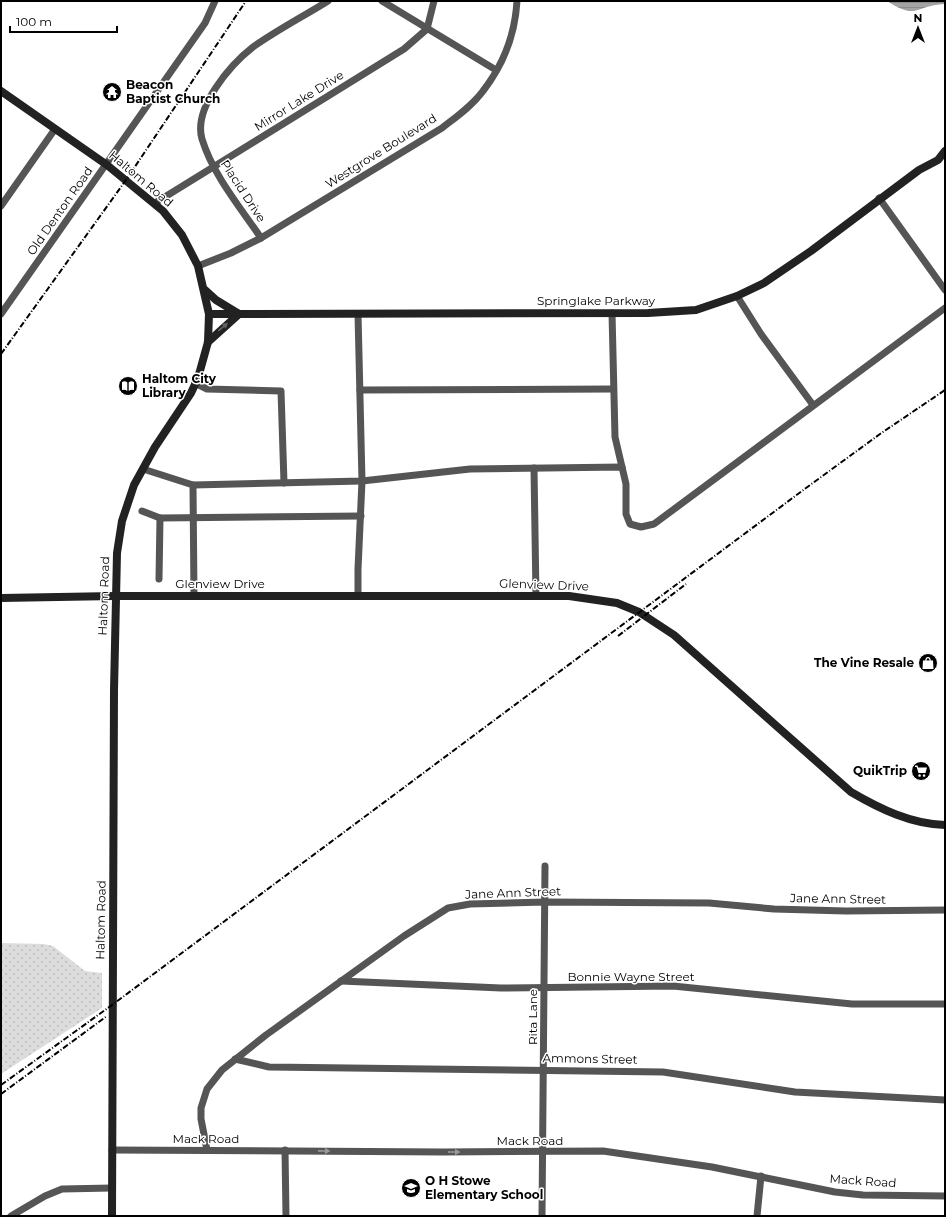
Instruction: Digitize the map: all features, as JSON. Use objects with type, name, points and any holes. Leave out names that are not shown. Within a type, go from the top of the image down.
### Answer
[{"type":"main road","name":"Haltom Road","points":[[1,91],[106,165],[155,203],[182,235],[198,266],[209,314],[208,342],[196,383],[134,485],[122,521],[117,553],[115,596],[112,1216]]},
{"type":"main road","name":"Springlake Parkway","points":[[209,314],[612,313],[696,310],[737,296],[770,279],[919,170],[942,161],[945,151]]},
{"type":"main road","points":[[204,290],[216,300],[239,314],[208,342]]},
{"type":"main road","name":"Glenview Drive","points":[[1,598],[115,596],[536,596],[592,598],[617,603],[639,612],[674,634],[851,792],[873,805],[898,815],[919,822],[945,825]]},
{"type":"street","name":"Old Denton Road","points":[[1,314],[205,23],[215,1]]},
{"type":"street","name":"Placid Drive","points":[[261,238],[213,167],[202,137],[202,119],[206,103],[217,87],[252,48],[328,1]]},
{"type":"street","points":[[382,1],[496,70]]},
{"type":"street","points":[[426,29],[434,1]]},
{"type":"street","name":"Westgrove Boulevard","points":[[198,266],[261,238],[442,128],[468,107],[483,92],[510,44],[517,1]]},
{"type":"street","name":"Mirror Lake Drive","points":[[155,203],[404,49],[426,29]]},
{"type":"street","points":[[1,206],[55,129]]},
{"type":"street","points":[[879,198],[945,290]]},
{"type":"street","points":[[737,296],[761,334],[813,405]]},
{"type":"street","points":[[612,313],[615,437],[626,484],[626,514],[630,524],[641,527],[654,524],[945,308]]},
{"type":"street","points":[[358,314],[362,481],[358,596]]},
{"type":"street","points":[[196,383],[207,389],[281,391],[284,483]]},
{"type":"street","points":[[360,390],[613,389]]},
{"type":"street","points":[[143,469],[194,485],[362,481],[470,469],[622,467]]},
{"type":"street","points":[[534,468],[536,596]]},
{"type":"street","points":[[194,485],[194,596]]},
{"type":"street","points":[[142,511],[160,518],[361,516]]},
{"type":"street","points":[[159,579],[160,518]]},
{"type":"street","name":"Rita Lane","points":[[542,1216],[545,902],[544,866]]},
{"type":"street","name":"Jane Ann Street","points":[[207,1150],[200,1119],[203,1098],[213,1080],[235,1059],[341,981],[404,936],[448,908],[470,904],[545,902],[709,903],[774,909],[945,910]]},
{"type":"street","name":"Bonnie Wayne Street","points":[[341,981],[544,988],[673,986],[852,1004],[945,1004]]},
{"type":"street","name":"Ammons Street","points":[[235,1059],[269,1067],[544,1069],[663,1072],[795,1092],[945,1100]]},
{"type":"street","name":"Mack Road","points":[[112,1150],[603,1151],[634,1154],[761,1176],[835,1192],[945,1196]]},
{"type":"street","points":[[285,1150],[286,1216]]},
{"type":"street","points":[[757,1216],[761,1176]]},
{"type":"street","points":[[11,1216],[45,1196],[62,1189],[112,1188]]},
{"type":"shaded area","points":[[887,1],[945,1],[945,4],[911,11],[897,7]]},
{"type":"shaded area","points":[[1,943],[44,944],[53,946],[85,971],[102,973],[102,1008],[1,1074]]},
{"type":"railway","points":[[1,354],[126,180],[246,1]]},
{"type":"railway","points":[[1,1085],[112,1005],[806,488],[880,434],[945,390]]},
{"type":"railway","points":[[618,636],[686,584]]},
{"type":"railway","points":[[1,1094],[107,1016]]},
{"type":"place","name":"Beacon Baptist Church","points":[[112,92]]},
{"type":"place","name":"Haltom City Library","points":[[128,386]]},
{"type":"place","name":"The Vine Resale","points":[[928,663]]},
{"type":"place","name":"QuikTrip","points":[[921,771]]},
{"type":"place","name":"O H Stowe Elementary School","points":[[411,1188]]}]
